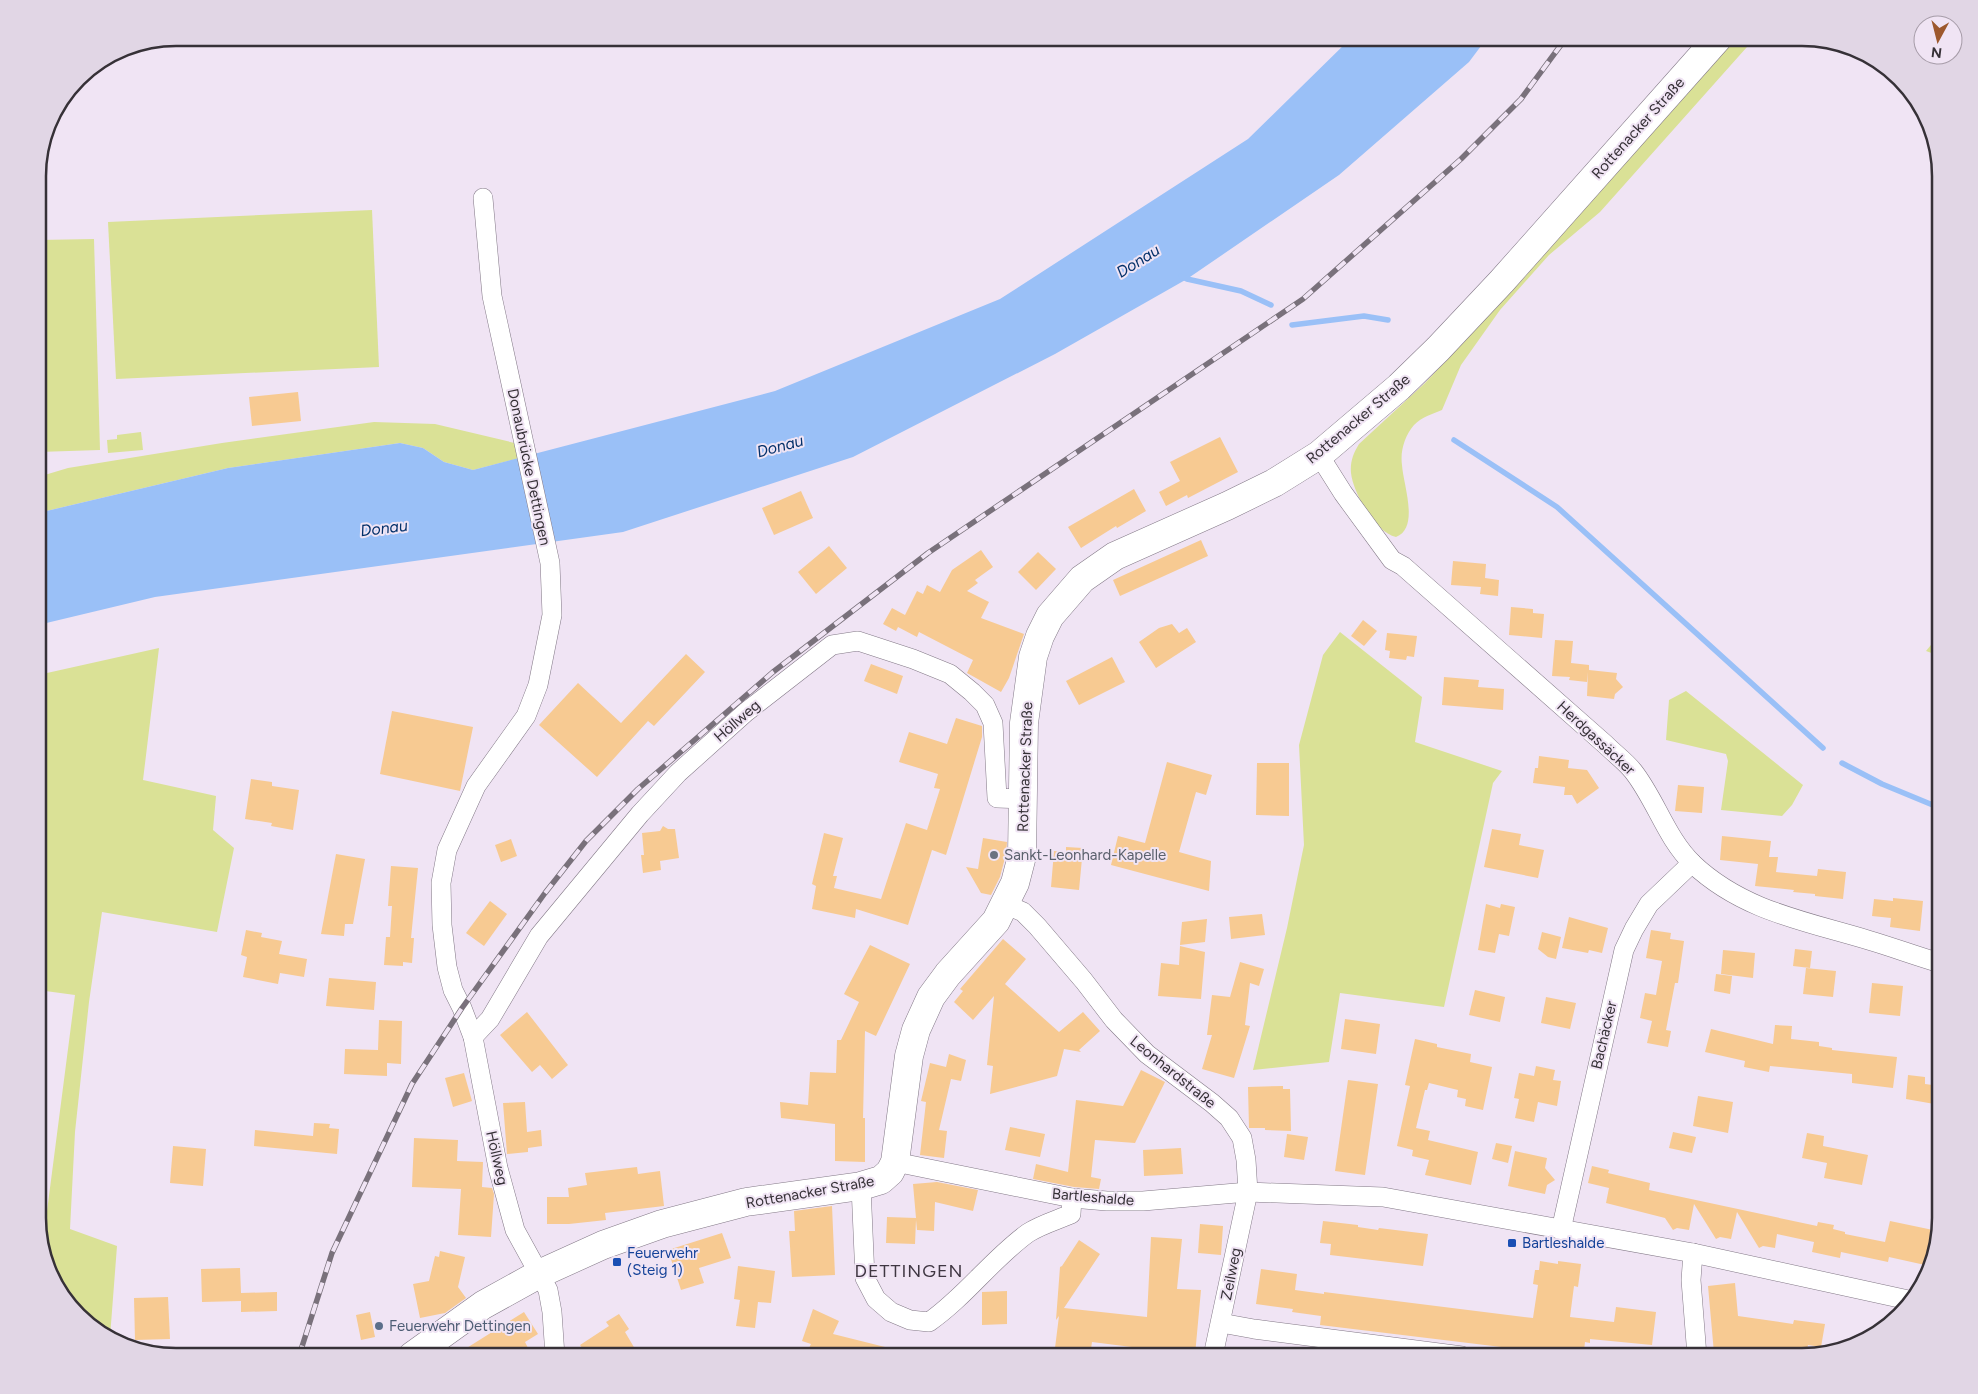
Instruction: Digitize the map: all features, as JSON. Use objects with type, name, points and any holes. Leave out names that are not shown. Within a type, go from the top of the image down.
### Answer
[{"type":"main road","name":"Rottenacker Straße","points":[[423,1348],[483,1306],[539,1274],[603,1245],[662,1224],[746,1202],[861,1186],[881,1180],[890,1172],[895,1162],[909,1056],[916,1030],[931,998],[948,974],[996,921],[1016,883],[1022,856],[1024,723],[1033,657],[1040,636],[1050,616],[1082,579],[1115,556],[1274,483],[1319,455],[1399,387],[1438,350],[1502,281],[1711,46]]},
{"type":"street","name":"Donaubrücke Dettingen","points":[[483,198],[492,296],[550,563]]},
{"type":"street","name":"Herdgassäcker","points":[[1319,455],[1392,560],[1403,566],[1606,745],[1634,772],[1665,828],[1692,863],[1725,888],[1756,905],[1786,917],[1932,959]]},
{"type":"street","name":"Höllweg","points":[[550,563],[552,615],[538,684],[526,716],[476,786],[447,850],[441,883],[442,925],[447,967],[453,990],[462,1008],[472,1037],[498,1168],[515,1230],[548,1290],[552,1312],[554,1348]]},
{"type":"street","name":"Höllweg","points":[[472,1037],[490,1019],[539,936],[640,814],[678,773],[746,712],[832,645],[858,641],[914,659],[950,674],[985,705],[993,723],[997,798],[1023,800]]},
{"type":"street","name":"Bachäcker","points":[[1561,1230],[1624,950],[1634,929],[1650,904],[1692,863]]},
{"type":"street","name":"Leonhardstraße","points":[[1005,904],[1023,912],[1037,926],[1114,1020],[1147,1054],[1229,1118],[1242,1138],[1246,1160],[1248,1192]]},
{"type":"street","name":"Bartleshalde","points":[[895,1162],[1072,1198],[1107,1201],[1143,1201],[1248,1192],[1383,1197],[1693,1253],[1903,1299]]},
{"type":"street","points":[[861,1186],[864,1211],[865,1278],[876,1299],[891,1312],[910,1320],[929,1322],[948,1308],[996,1259],[1030,1232],[1071,1214],[1072,1198]]},
{"type":"street","name":"Zeilweg","points":[[1215,1348],[1222,1323],[1248,1192]]},
{"type":"street","points":[[1693,1253],[1690,1280],[1696,1348]]},
{"type":"street","points":[[1222,1323],[1254,1330],[1398,1348]]},
{"type":"green space","points":[[1723,46],[1748,46],[1600,212],[1549,255],[1500,310],[1461,365],[1442,410],[1420,420],[1411,429],[1404,444],[1402,454],[1409,515],[1407,525],[1403,532],[1396,537],[1388,534],[1367,511],[1356,491],[1351,473],[1352,462],[1359,444],[1425,383],[1523,279]]},
{"type":"green space","points":[[372,210],[379,367],[116,379],[108,222]]},
{"type":"green space","points":[[94,239],[100,450],[47,452],[47,240]]},
{"type":"green space","points":[[374,422],[435,424],[519,444],[524,457],[473,470],[444,462],[423,448],[400,443],[228,468],[47,511],[47,474],[68,468],[222,443]]},
{"type":"green space","points":[[141,432],[143,450],[108,453],[107,440],[117,439],[117,435]]},
{"type":"green space","points":[[1340,632],[1422,697],[1415,742],[1502,771],[1493,783],[1444,1007],[1340,993],[1329,1062],[1253,1070],[1287,928],[1304,845],[1299,745],[1323,655]]},
{"type":"green space","points":[[1932,644],[1932,653],[1926,651]]},
{"type":"green space","points":[[159,648],[143,780],[216,796],[213,830],[234,848],[217,932],[102,912],[89,1002],[75,1132],[70,1229],[117,1246],[111,1330],[97,1321],[73,1297],[64,1283],[53,1259],[47,1226],[47,1211],[75,995],[47,991],[47,673]]},
{"type":"green space","points":[[1686,691],[1803,785],[1792,805],[1782,816],[1721,810],[1728,761],[1726,754],[1666,740],[1669,700]]},
{"type":"water","name":"Donau","points":[[1343,46],[1481,46],[1469,62],[1339,175],[1187,279],[1055,354],[853,457],[623,532],[155,597],[47,623],[47,511],[228,468],[400,443],[423,448],[444,462],[473,470],[775,391],[1000,299],[1248,139]]},
{"type":"building","points":[[298,392],[301,421],[252,426],[249,397]]},
{"type":"building","points":[[1220,437],[1238,472],[1188,498],[1187,495],[1166,506],[1159,492],[1180,481],[1170,462]]},
{"type":"building","points":[[1134,489],[1146,511],[1117,528],[1116,526],[1081,548],[1068,527]]},
{"type":"building","points":[[801,491],[813,518],[774,535],[762,508]]},
{"type":"building","points":[[1201,540],[1208,556],[1120,596],[1113,580]]},
{"type":"building","points":[[829,546],[847,568],[816,594],[798,572]]},
{"type":"building","points":[[981,550],[993,567],[975,580],[978,583],[967,591],[989,602],[981,618],[1024,634],[1009,678],[1001,692],[967,673],[973,660],[919,632],[917,637],[898,627],[896,631],[883,624],[892,608],[905,615],[917,591],[923,594],[927,585],[940,592],[952,570]]},
{"type":"building","points":[[1038,552],[1056,569],[1036,590],[1018,572]]},
{"type":"building","points":[[1453,561],[1486,564],[1485,578],[1499,580],[1498,596],[1480,594],[1481,587],[1451,585]]},
{"type":"building","points":[[1511,607],[1533,609],[1533,613],[1544,614],[1542,638],[1509,635]]},
{"type":"building","points":[[1363,620],[1377,631],[1364,646],[1351,636]]},
{"type":"building","points":[[1172,624],[1179,633],[1187,628],[1196,642],[1156,668],[1139,642],[1159,628]]},
{"type":"building","points":[[1387,633],[1417,636],[1414,657],[1407,656],[1406,660],[1389,658],[1390,651],[1385,650]]},
{"type":"building","points":[[1555,640],[1573,641],[1571,663],[1589,665],[1589,670],[1617,673],[1616,679],[1623,687],[1615,694],[1614,699],[1587,696],[1588,672],[1587,682],[1569,680],[1570,677],[1552,676]]},
{"type":"building","points":[[686,654],[705,672],[654,726],[648,721],[597,777],[539,725],[578,683],[621,723]]},
{"type":"building","points":[[1112,657],[1125,682],[1079,705],[1066,681]]},
{"type":"building","points":[[871,664],[903,676],[897,694],[864,681]]},
{"type":"building","points":[[1444,677],[1479,680],[1478,687],[1504,689],[1503,710],[1442,705]]},
{"type":"building","points":[[392,711],[473,727],[460,791],[380,774]]},
{"type":"building","points":[[956,718],[982,726],[982,737],[946,855],[932,850],[908,925],[856,909],[855,918],[812,909],[816,886],[812,884],[824,833],[843,838],[833,876],[837,876],[834,888],[881,899],[906,823],[927,830],[940,789],[934,788],[938,774],[899,762],[909,732],[947,744]]},
{"type":"building","points":[[1539,756],[1569,760],[1568,768],[1587,770],[1599,788],[1577,804],[1572,795],[1564,795],[1565,787],[1533,783],[1535,768],[1538,768]]},
{"type":"building","points":[[1167,762],[1212,775],[1206,795],[1196,792],[1179,852],[1211,861],[1209,891],[1111,865],[1118,836],[1145,843]]},
{"type":"building","points":[[1257,763],[1289,763],[1289,816],[1256,815]]},
{"type":"building","points":[[251,779],[272,782],[272,786],[299,790],[293,830],[271,826],[272,823],[245,819]]},
{"type":"building","points":[[1678,785],[1704,787],[1702,813],[1675,811]]},
{"type":"building","points":[[663,826],[668,829],[675,829],[679,858],[660,861],[661,870],[643,873],[641,855],[644,855],[642,833],[660,831]]},
{"type":"building","points":[[1492,829],[1521,834],[1519,845],[1544,850],[1538,878],[1484,867]]},
{"type":"building","points":[[1722,836],[1771,841],[1769,857],[1778,857],[1776,872],[1817,876],[1818,869],[1846,872],[1843,899],[1793,892],[1794,890],[1755,886],[1758,864],[1720,860]]},
{"type":"building","name":"Sankt-Leonhard-Kapelle","points":[[983,838],[1007,842],[1000,877],[991,895],[981,893],[966,867],[978,869]]},
{"type":"building","points":[[511,839],[517,856],[501,862],[495,845]]},
{"type":"building","points":[[1066,847],[1083,848],[1079,890],[1051,887],[1054,851],[1066,852]]},
{"type":"building","points":[[336,854],[365,859],[353,924],[345,924],[344,936],[321,934]]},
{"type":"building","points":[[391,866],[418,868],[411,938],[414,938],[412,963],[403,962],[403,966],[384,965],[386,937],[390,937],[392,906],[388,906]]},
{"type":"building","points":[[1893,898],[1923,901],[1920,931],[1890,927],[1891,918],[1872,916],[1874,899],[1893,901]]},
{"type":"building","points":[[490,901],[507,914],[484,946],[466,933]]},
{"type":"building","points":[[1486,904],[1500,908],[1501,904],[1515,907],[1509,936],[1499,934],[1495,953],[1478,950]]},
{"type":"building","points":[[1262,914],[1265,935],[1231,939],[1229,917]]},
{"type":"building","points":[[1569,917],[1608,928],[1602,953],[1589,950],[1588,953],[1562,948]]},
{"type":"building","points":[[1207,919],[1205,942],[1180,945],[1182,922]]},
{"type":"building","points":[[246,930],[262,933],[261,937],[282,941],[279,954],[307,959],[304,977],[280,973],[278,984],[243,977],[247,957],[241,955]]},
{"type":"building","points":[[1651,930],[1671,933],[1670,939],[1684,941],[1678,983],[1675,983],[1666,1030],[1671,1031],[1668,1047],[1647,1043],[1652,1021],[1640,1018],[1645,993],[1656,995],[1662,961],[1646,958]]},
{"type":"building","points":[[1542,932],[1561,937],[1556,959],[1548,957],[1538,949]]},
{"type":"building","points":[[1003,939],[1026,959],[1005,984],[1059,1032],[1083,1012],[1100,1031],[1079,1050],[1081,1052],[1064,1049],[1057,1076],[990,1094],[993,1066],[987,1065],[994,996],[973,1020],[954,1002],[963,991],[960,989]]},
{"type":"building","points":[[870,945],[910,964],[876,1036],[865,1031],[863,1118],[865,1118],[865,1162],[835,1161],[835,1124],[781,1118],[780,1102],[808,1105],[810,1072],[836,1073],[837,1040],[841,1040],[859,1002],[844,994]]},
{"type":"building","points":[[1180,946],[1205,952],[1201,999],[1158,996],[1161,963],[1179,965]]},
{"type":"building","points":[[1795,949],[1812,951],[1810,968],[1793,966]]},
{"type":"building","points":[[1723,950],[1755,953],[1753,978],[1721,974]]},
{"type":"building","points":[[1240,962],[1264,969],[1259,986],[1250,983],[1245,1025],[1250,1026],[1234,1078],[1202,1069],[1212,1035],[1207,1035],[1212,995],[1230,997]]},
{"type":"building","points":[[1806,968],[1836,971],[1833,997],[1803,994]]},
{"type":"building","points":[[1716,974],[1732,976],[1730,994],[1714,991]]},
{"type":"building","points":[[329,978],[376,982],[374,1010],[326,1006]]},
{"type":"building","points":[[1872,983],[1903,986],[1900,1016],[1869,1013]]},
{"type":"building","points":[[1475,990],[1505,997],[1500,1022],[1469,1015]]},
{"type":"building","points":[[1546,997],[1576,1003],[1570,1029],[1541,1023]]},
{"type":"building","points":[[527,1012],[568,1065],[552,1079],[540,1065],[532,1072],[500,1035]]},
{"type":"building","points":[[1345,1019],[1380,1024],[1376,1054],[1341,1049]]},
{"type":"building","points":[[379,1020],[402,1021],[401,1064],[387,1063],[387,1076],[344,1074],[345,1049],[378,1050]]},
{"type":"building","points":[[1775,1025],[1792,1026],[1791,1039],[1819,1042],[1819,1046],[1832,1048],[1832,1050],[1897,1057],[1893,1088],[1852,1083],[1852,1074],[1770,1066],[1769,1072],[1744,1067],[1745,1061],[1705,1052],[1711,1029],[1773,1044]]},
{"type":"building","points":[[1415,1039],[1437,1044],[1437,1047],[1471,1054],[1470,1062],[1492,1067],[1483,1110],[1465,1106],[1466,1099],[1457,1097],[1458,1090],[1429,1083],[1427,1090],[1425,1090],[1416,1128],[1430,1131],[1428,1140],[1478,1152],[1471,1185],[1425,1175],[1429,1160],[1412,1156],[1413,1150],[1397,1146],[1410,1086],[1405,1085]]},
{"type":"building","points":[[949,1054],[966,1060],[961,1081],[951,1079],[939,1130],[947,1131],[944,1158],[920,1155],[926,1102],[921,1101],[930,1063],[946,1067]]},
{"type":"building","points":[[1536,1066],[1555,1070],[1553,1080],[1561,1081],[1557,1106],[1538,1102],[1534,1122],[1515,1118],[1519,1099],[1514,1098],[1519,1073],[1534,1076]]},
{"type":"building","points":[[1141,1070],[1165,1082],[1135,1143],[1095,1140],[1091,1177],[1101,1179],[1099,1189],[1074,1187],[1033,1179],[1036,1164],[1068,1172],[1076,1100],[1123,1106]]},
{"type":"building","points":[[464,1073],[472,1101],[453,1107],[445,1078]]},
{"type":"building","points":[[1908,1075],[1925,1077],[1925,1084],[1932,1085],[1932,1104],[1906,1099]]},
{"type":"building","points":[[1348,1080],[1378,1084],[1365,1175],[1335,1171]]},
{"type":"building","points":[[1283,1086],[1283,1089],[1290,1089],[1291,1131],[1249,1128],[1248,1087]]},
{"type":"building","points":[[1698,1096],[1733,1102],[1728,1133],[1693,1126]]},
{"type":"building","points":[[525,1102],[527,1132],[541,1130],[542,1146],[528,1148],[528,1152],[507,1154],[503,1103]]},
{"type":"building","points":[[314,1123],[330,1124],[329,1128],[339,1129],[337,1154],[254,1146],[255,1130],[313,1136]]},
{"type":"building","points":[[1010,1127],[1045,1134],[1040,1157],[1005,1150]]},
{"type":"building","points":[[1673,1132],[1696,1137],[1692,1153],[1669,1148]]},
{"type":"building","points":[[1807,1133],[1824,1136],[1823,1146],[1868,1155],[1862,1185],[1824,1178],[1827,1163],[1802,1158]]},
{"type":"building","points":[[1287,1134],[1308,1137],[1304,1160],[1284,1157]]},
{"type":"building","points":[[414,1138],[458,1140],[457,1161],[483,1162],[482,1187],[492,1188],[494,1194],[491,1237],[458,1235],[461,1189],[412,1187]]},
{"type":"building","points":[[1496,1143],[1512,1146],[1508,1163],[1492,1159]]},
{"type":"building","points":[[173,1146],[206,1149],[203,1186],[170,1183]]},
{"type":"building","points":[[1181,1148],[1183,1174],[1144,1176],[1143,1150]]},
{"type":"building","points":[[1515,1151],[1547,1158],[1545,1168],[1555,1180],[1547,1185],[1545,1194],[1508,1186]]},
{"type":"building","points":[[1592,1166],[1609,1170],[1608,1173],[1650,1183],[1649,1190],[1817,1226],[1818,1222],[1834,1225],[1833,1229],[1845,1232],[1845,1234],[1885,1242],[1890,1221],[1931,1230],[1931,1235],[1923,1265],[1889,1257],[1888,1262],[1841,1252],[1840,1258],[1812,1252],[1814,1242],[1777,1234],[1775,1248],[1763,1246],[1759,1248],[1737,1212],[1731,1239],[1720,1237],[1716,1239],[1694,1204],[1689,1230],[1677,1228],[1673,1230],[1665,1218],[1606,1203],[1609,1188],[1588,1183]]},
{"type":"building","points":[[637,1167],[638,1174],[660,1171],[664,1206],[605,1213],[606,1220],[547,1224],[547,1197],[569,1197],[568,1188],[587,1185],[585,1173]]},
{"type":"building","points":[[937,1182],[978,1190],[973,1211],[935,1202],[934,1231],[917,1230],[916,1220],[915,1244],[886,1243],[887,1217],[916,1218],[913,1184]]},
{"type":"building","points":[[832,1206],[835,1275],[792,1277],[789,1231],[795,1231],[794,1211]]},
{"type":"building","points":[[1323,1221],[1358,1225],[1358,1227],[1378,1230],[1379,1228],[1428,1234],[1423,1266],[1330,1255],[1331,1244],[1320,1243]]},
{"type":"building","points":[[1200,1224],[1223,1226],[1221,1255],[1198,1253]]},
{"type":"building","points":[[722,1233],[731,1258],[699,1268],[704,1283],[681,1290],[668,1250]]},
{"type":"building","points":[[1151,1237],[1182,1239],[1177,1289],[1201,1290],[1196,1348],[1140,1348],[1092,1342],[1091,1348],[1055,1348],[1059,1316],[1056,1320],[1060,1267],[1079,1240],[1100,1254],[1064,1308],[1147,1317]]},
{"type":"building","points":[[440,1251],[465,1257],[458,1287],[466,1298],[445,1313],[420,1318],[413,1284],[429,1281],[435,1256],[439,1257]]},
{"type":"building","points":[[1540,1261],[1558,1264],[1558,1261],[1581,1264],[1578,1287],[1574,1286],[1570,1317],[1614,1322],[1616,1307],[1656,1312],[1652,1345],[1590,1339],[1590,1343],[1585,1342],[1584,1348],[1510,1348],[1320,1325],[1321,1316],[1292,1312],[1293,1309],[1256,1304],[1261,1269],[1297,1274],[1295,1290],[1533,1318],[1538,1285],[1533,1284],[1535,1270],[1539,1270]]},
{"type":"building","points":[[738,1266],[775,1271],[771,1303],[758,1302],[755,1328],[736,1326],[740,1300],[734,1299]]},
{"type":"building","points":[[240,1268],[241,1293],[277,1292],[277,1311],[241,1312],[241,1301],[202,1302],[201,1269]]},
{"type":"building","points":[[1735,1283],[1738,1316],[1793,1324],[1794,1320],[1825,1324],[1821,1346],[1808,1345],[1808,1347],[1802,1348],[1714,1348],[1708,1286]]},
{"type":"building","points":[[1007,1291],[1007,1324],[982,1325],[982,1292]]},
{"type":"building","points":[[168,1297],[170,1339],[135,1340],[134,1298]]},
{"type":"building","points":[[813,1309],[839,1321],[833,1334],[889,1348],[809,1348],[811,1344],[802,1341]]},
{"type":"building","points":[[370,1312],[375,1337],[361,1340],[356,1315]]},
{"type":"building","points":[[524,1312],[538,1334],[525,1342],[528,1348],[467,1348]]},
{"type":"building","points":[[619,1314],[629,1329],[625,1332],[634,1348],[582,1348],[580,1345],[609,1326],[606,1322]]},
{"type":"waterway","points":[[1181,276],[1241,291],[1271,305]]},
{"type":"waterway","points":[[1292,325],[1364,316],[1388,320]]},
{"type":"waterway","points":[[1454,440],[1557,507],[1823,748]]},
{"type":"waterway","points":[[1842,763],[1882,784],[1932,805]]},
{"type":"railway","points":[[302,1348],[332,1253],[412,1084],[462,1008],[545,893],[586,841],[638,789],[773,672],[928,553],[1303,299],[1461,159],[1521,99],[1560,46]]},
{"type":"place","name":"Sankt-Leonhard-Kapelle","points":[[994,855]]},
{"type":"place","name":"Bartleshalde","points":[[1512,1243]]},
{"type":"place","name":"Feuerwehr (Steig 1)","points":[[617,1262]]},
{"type":"place","name":"Feuerwehr Dettingen","points":[[379,1326]]},
{"type":"district","name":"DETTINGEN","points":[[909,1271]]}]
